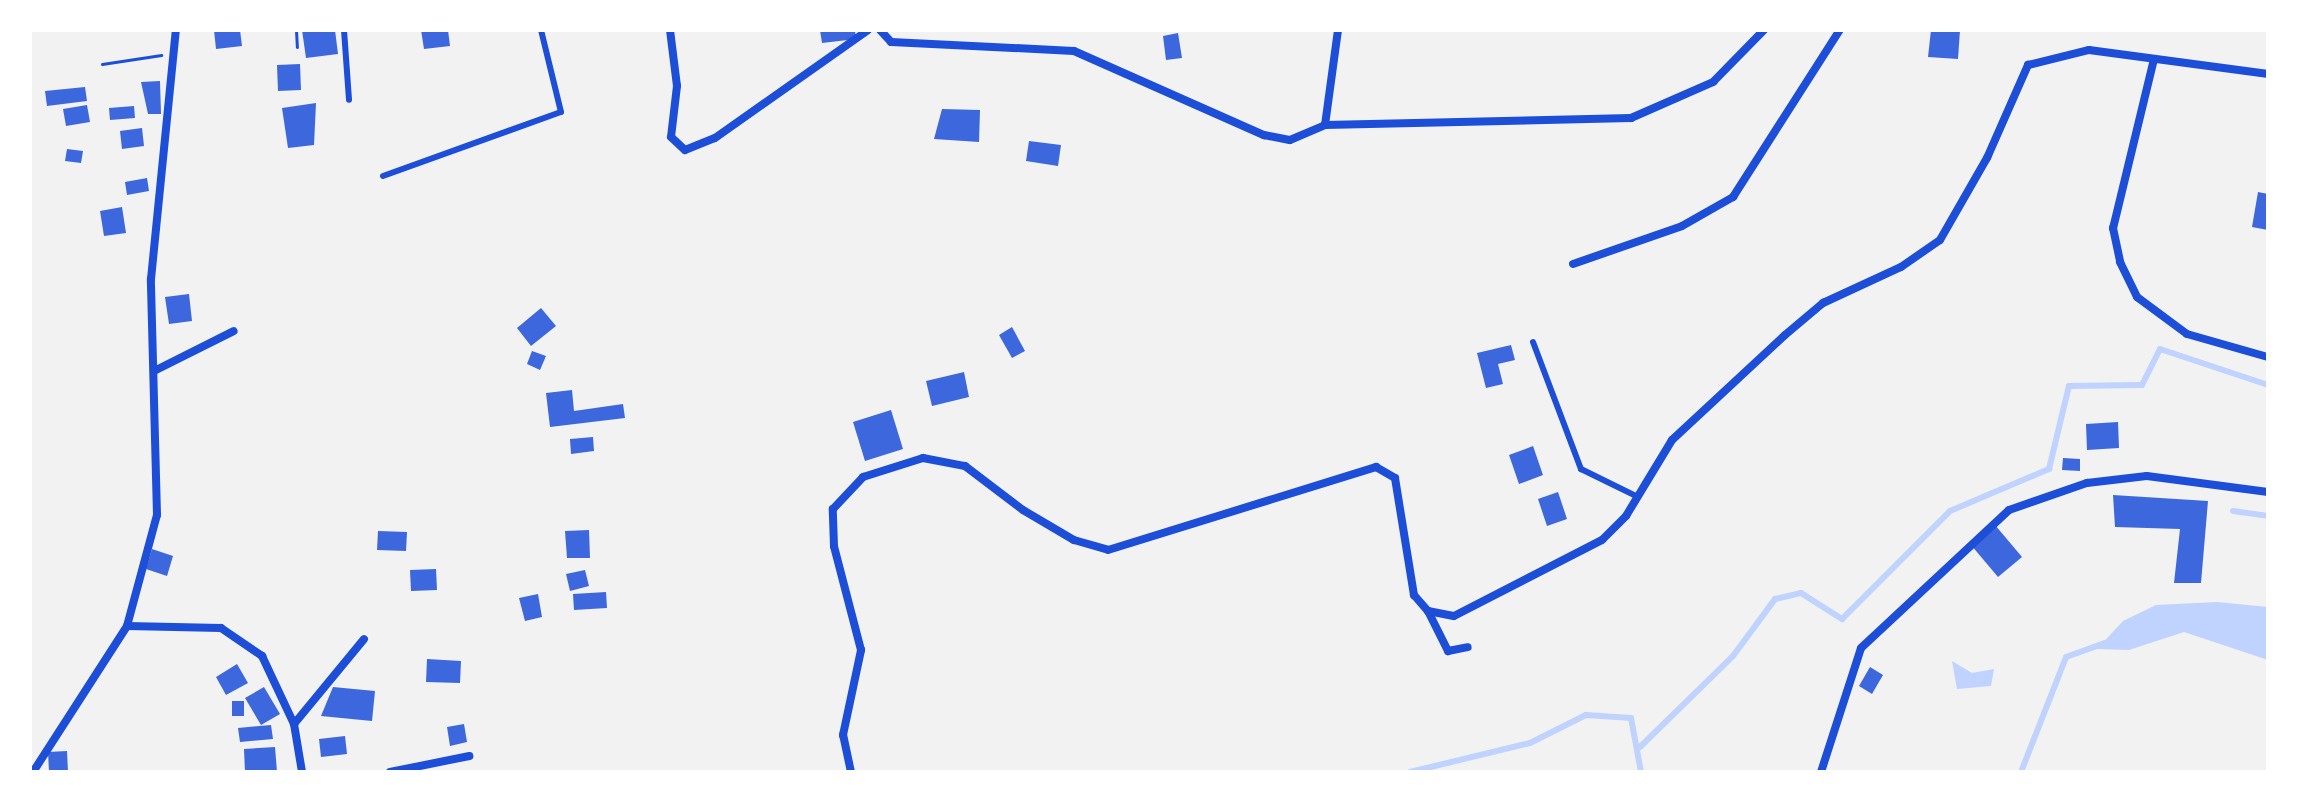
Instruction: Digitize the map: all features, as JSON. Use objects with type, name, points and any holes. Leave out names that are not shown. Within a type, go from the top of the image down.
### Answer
[{"type":"street","points":[[33,772],[127,626],[157,515],[151,279],[178,53],[176,30]]},
{"type":"street","points":[[670,30],[677,86],[671,137],[685,150],[715,138],[868,30]]},
{"type":"street","points":[[880,30],[891,42],[1074,51],[1264,135],[1290,140],[1325,125],[1631,118],[1713,82],[1764,30]]},
{"type":"street","points":[[1325,125],[1338,30]]},
{"type":"street","points":[[1573,264],[1682,226],[1733,197],[1840,30]]},
{"type":"street","points":[[1428,611],[1454,616],[1602,540],[1636,496],[1672,440],[1823,303],[1901,267],[1940,240],[1987,158],[2028,65],[2089,50],[2268,74]]},
{"type":"street","points":[[2154,59],[2113,228],[2120,262],[2137,297],[2187,334],[2268,357]]},
{"type":"street","points":[[154,371],[234,331]]},
{"type":"street","points":[[851,772],[843,735],[861,650],[834,546],[833,509],[863,477],[923,458],[965,466],[1023,510],[1074,540],[1108,550],[1343,472],[1391,471],[1414,595],[1428,611],[1448,651],[1468,647]]},
{"type":"street","points":[[1821,772],[1861,648],[2009,510],[2087,483],[2147,476],[2268,492]]},
{"type":"street","points":[[127,626],[221,628],[262,656],[294,724],[302,772]]},
{"type":"street","points":[[294,724],[364,639]]},
{"type":"street","points":[[390,772],[469,756]]},
{"type":"lane","points":[[344,30],[349,100]]},
{"type":"lane","points":[[383,176],[561,112],[541,30]]},
{"type":"lane","points":[[1533,342],[1581,469],[1636,496]]},
{"type":"path","points":[[296,30],[297,47]]},
{"type":"path","points":[[102,64],[178,53]]},
{"type":"water","points":[[2217,602],[2268,607],[2268,660],[2184,632],[2129,650],[2097,649],[2123,621],[2156,605]]},
{"type":"water","points":[[1952,661],[1972,673],[1994,669],[1991,686],[1957,689]]},
{"type":"building","points":[[214,30],[240,30],[242,46],[216,49]]},
{"type":"building","points":[[302,30],[335,30],[338,54],[306,58]]},
{"type":"building","points":[[421,30],[448,30],[450,46],[424,49]]},
{"type":"building","points":[[820,30],[855,30],[856,39],[822,43]]},
{"type":"building","points":[[1931,30],[1960,30],[1958,59],[1928,57]]},
{"type":"building","points":[[1178,33],[1182,58],[1166,60],[1163,36]]},
{"type":"building","points":[[300,64],[301,90],[278,91],[277,65]]},
{"type":"building","points":[[160,81],[161,114],[148,114],[141,82]]},
{"type":"building","points":[[85,87],[87,101],[47,106],[45,91]]},
{"type":"building","points":[[316,103],[314,145],[288,148],[282,108]]},
{"type":"building","points":[[87,105],[90,122],[66,126],[63,109]]},
{"type":"building","points":[[134,106],[135,118],[110,120],[109,108]]},
{"type":"building","points":[[942,109],[980,110],[979,142],[934,139]]},
{"type":"building","points":[[142,128],[144,146],[122,149],[120,131]]},
{"type":"building","points":[[1029,141],[1061,145],[1058,166],[1026,161]]},
{"type":"building","points":[[67,149],[83,151],[81,163],[65,161]]},
{"type":"building","points":[[147,178],[149,191],[127,195],[125,182]]},
{"type":"building","points":[[2258,192],[2268,194],[2268,230],[2252,227]]},
{"type":"building","points":[[122,207],[126,233],[104,236],[100,211]]},
{"type":"building","points":[[189,294],[192,321],[169,324],[165,297]]},
{"type":"building","points":[[541,308],[556,326],[531,346],[517,328]]},
{"type":"building","points":[[1012,327],[1025,351],[1012,358],[999,335]]},
{"type":"building","points":[[1511,345],[1515,360],[1498,364],[1503,384],[1486,388],[1477,353]]},
{"type":"building","points":[[532,351],[546,356],[540,370],[527,364]]},
{"type":"building","points":[[964,372],[969,397],[932,406],[926,381]]},
{"type":"building","points":[[572,390],[574,411],[623,404],[625,418],[550,427],[546,393]]},
{"type":"building","points":[[891,410],[903,449],[865,461],[853,422]]},
{"type":"building","points":[[2118,422],[2119,448],[2087,450],[2086,424]]},
{"type":"building","points":[[593,437],[594,451],[571,454],[570,439]]},
{"type":"building","points":[[1533,446],[1543,475],[1519,484],[1509,455]]},
{"type":"building","points":[[2063,458],[2080,459],[2080,471],[2062,470]]},
{"type":"building","points":[[1558,492],[1567,519],[1547,526],[1538,499]]},
{"type":"building","points":[[2113,495],[2208,501],[2201,583],[2174,583],[2180,529],[2115,527]]},
{"type":"building","points":[[1995,525],[2022,557],[1998,577],[1971,545]]},
{"type":"building","points":[[589,530],[590,558],[567,558],[565,531]]},
{"type":"building","points":[[378,531],[407,532],[406,551],[377,550]]},
{"type":"building","points":[[152,549],[173,556],[167,576],[146,569]]},
{"type":"building","points":[[436,569],[437,590],[411,591],[410,570]]},
{"type":"building","points":[[585,570],[589,586],[570,591],[566,574]]},
{"type":"building","points":[[606,592],[607,608],[574,610],[573,594]]},
{"type":"building","points":[[538,594],[542,617],[525,621],[519,598]]},
{"type":"building","points":[[427,659],[461,661],[460,683],[426,682]]},
{"type":"building","points":[[237,664],[248,683],[226,695],[216,677]]},
{"type":"building","points":[[1870,667],[1883,675],[1872,694],[1859,686]]},
{"type":"building","points":[[264,687],[280,714],[261,725],[245,698]]},
{"type":"building","points":[[333,687],[375,691],[372,721],[321,716]]},
{"type":"building","points":[[232,701],[244,701],[244,716],[232,716]]},
{"type":"building","points":[[464,724],[467,742],[450,746],[447,727]]},
{"type":"building","points":[[271,725],[273,739],[240,742],[238,728]]},
{"type":"building","points":[[345,736],[347,754],[321,757],[319,739]]},
{"type":"building","points":[[275,747],[277,772],[245,772],[244,749]]},
{"type":"building","points":[[67,751],[68,772],[49,772],[48,752]]},
{"type":"waterway","points":[[1640,747],[1733,656],[1775,599],[1801,593],[1842,619],[1950,511],[2049,469],[2069,386],[2142,385],[2160,349],[2268,385]]},
{"type":"waterway","points":[[2233,511],[2268,516]]},
{"type":"waterway","points":[[2021,772],[2066,657],[2105,643]]},
{"type":"waterway","points":[[1410,772],[1530,743],[1586,715],[1631,718],[1641,772]]}]
